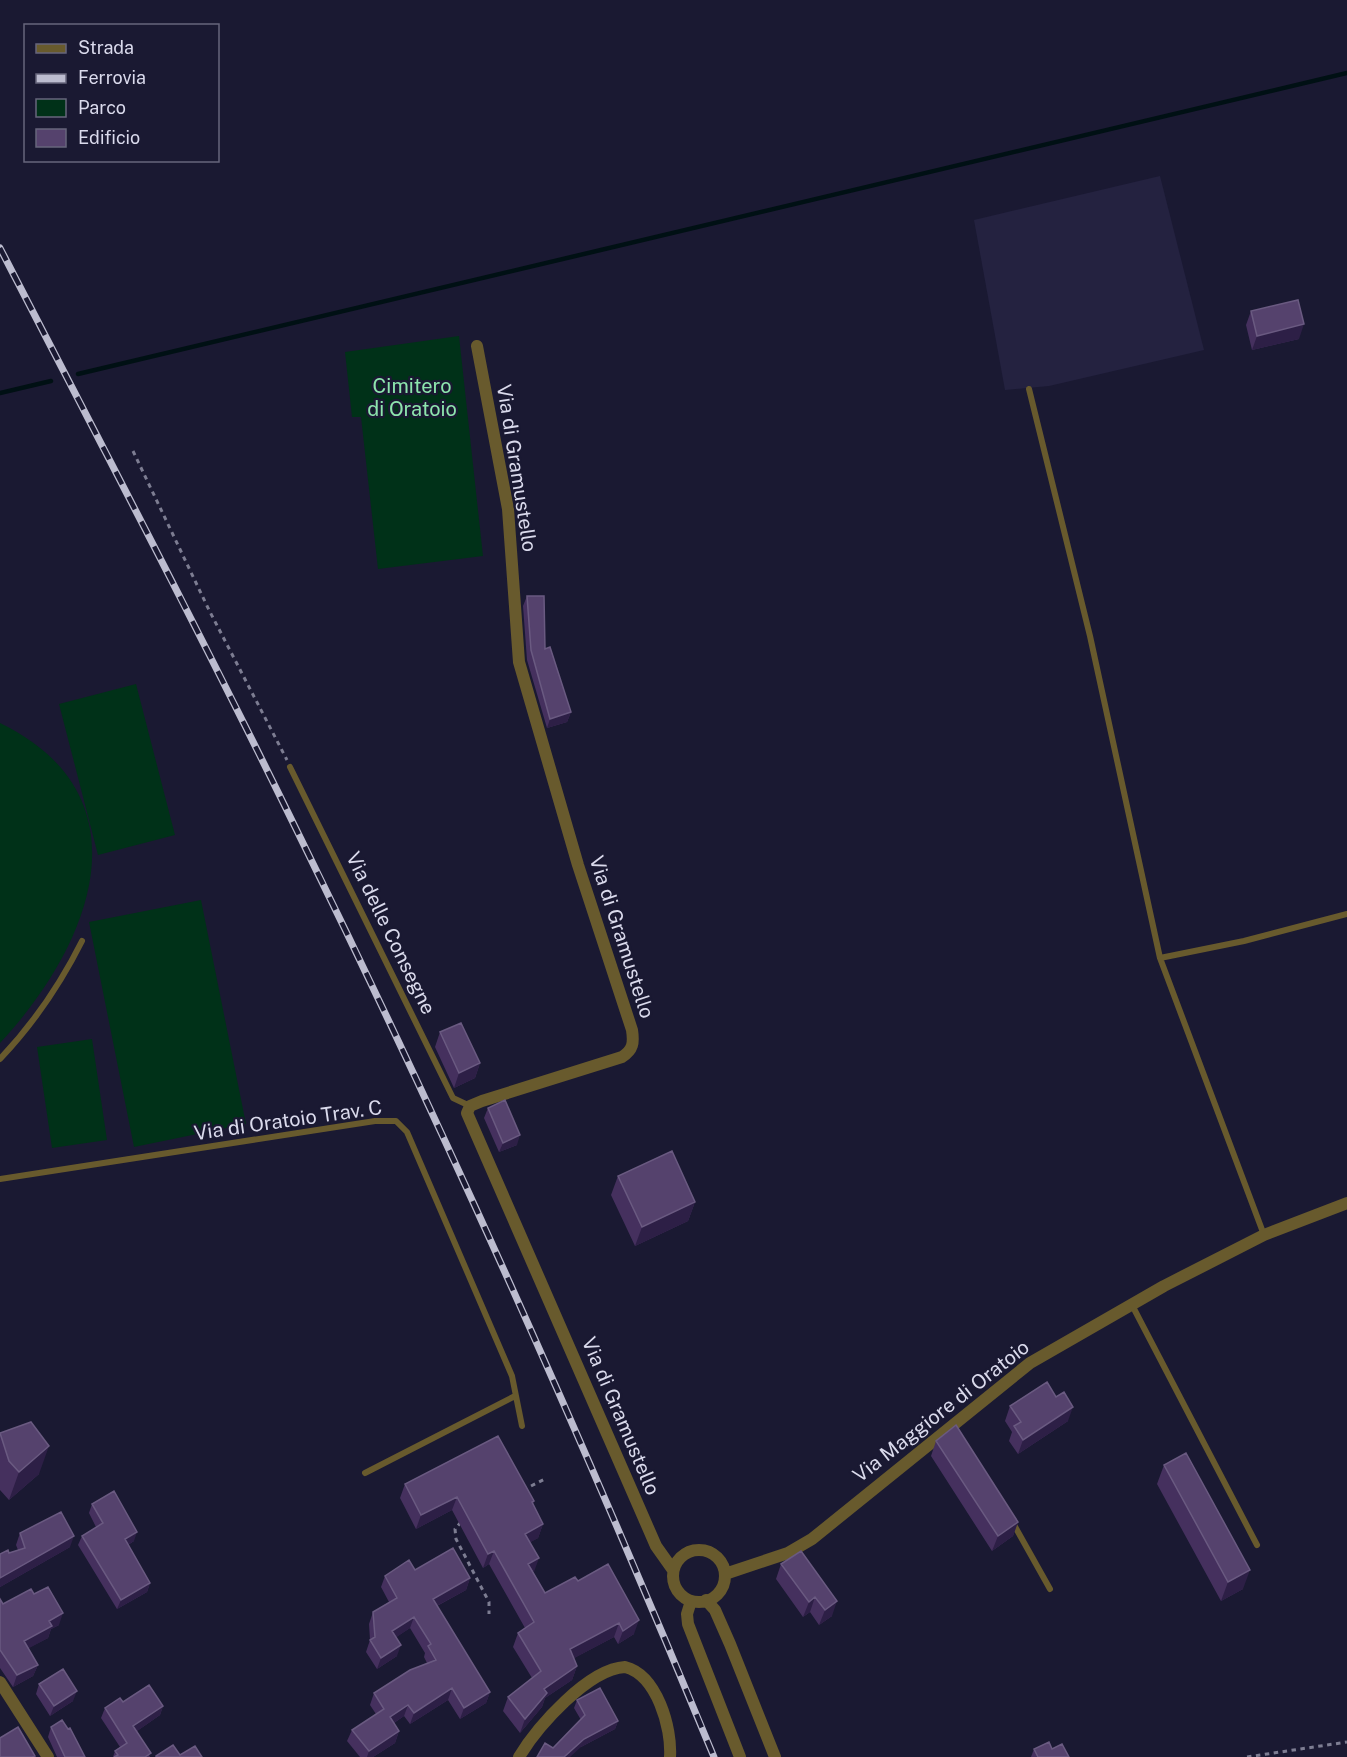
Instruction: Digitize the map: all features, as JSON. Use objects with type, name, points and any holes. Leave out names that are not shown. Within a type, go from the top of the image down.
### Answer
[{"type":"street","name":"Via di Gramustello","points":[[477,346],[508,509],[519,662],[578,865],[632,1030],[633,1043],[630,1051],[622,1057],[470,1106],[468,1113],[656,1546],[673,1570]]},
{"type":"street","name":"Via Maggiore di Oratoio","points":[[725,1574],[799,1547],[955,1430],[1030,1363],[1131,1304],[1264,1235],[1347,1203]]},
{"type":"street","points":[[696,1550],[705,1550],[718,1559],[725,1574],[722,1588],[706,1600],[691,1601],[684,1597],[674,1585],[673,1570],[681,1556],[696,1550]]},
{"type":"street","points":[[706,1600],[714,1610],[730,1644],[775,1757]]},
{"type":"street","points":[[691,1601],[687,1614],[688,1624],[740,1757]]},
{"type":"street","points":[[519,1757],[538,1730],[562,1703],[608,1672],[625,1667],[641,1675],[655,1696],[668,1727],[670,1757]]},
{"type":"street","points":[[0,1682],[48,1757]]},
{"type":"lane","points":[[1029,389],[1090,636],[1160,958],[1264,1235]]},
{"type":"lane","name":"Via delle Consegne","points":[[290,767],[453,1098],[470,1106]]},
{"type":"lane","points":[[1160,958],[1347,914]]},
{"type":"lane","points":[[0,1059],[33,1023],[56,990],[82,941]]},
{"type":"lane","name":"Via di Oratoio Trav. C","points":[[0,1179],[375,1121],[396,1121],[407,1132],[512,1376],[522,1426]]},
{"type":"lane","points":[[1131,1304],[1257,1545]]},
{"type":"lane","points":[[365,1473],[515,1396]]},
{"type":"lane","points":[[1006,1512],[1050,1589]]},
{"type":"path","points":[[133,451],[208,610],[290,767]]},
{"type":"path","points":[[513,1495],[545,1479]]},
{"type":"path","points":[[471,1517],[459,1524],[455,1535],[489,1602],[489,1614]]},
{"type":"path","points":[[1246,1757],[1347,1742]]},
{"type":"shaded area","points":[[1160,176],[1204,350],[1049,386],[1005,390],[974,220]]},
{"type":"green space","name":"Cimitero di Oratoio","points":[[459,336],[483,556],[378,569],[361,417],[352,417],[345,352]]},
{"type":"green space","points":[[136,684],[175,835],[98,855],[59,704]]},
{"type":"green space","points":[[0,723],[47,754],[77,791],[91,831],[91,875],[80,919],[59,963],[32,1005],[0,1043]]},
{"type":"green space","points":[[201,900],[246,1124],[134,1147],[89,922]]},
{"type":"green space","points":[[92,1039],[107,1140],[52,1148],[37,1047]]},
{"type":"building","points":[[1298,300],[1304,324],[1257,336],[1251,311]]},
{"type":"building","points":[[527,596],[544,596],[545,649],[550,647],[571,712],[550,719],[531,650]]},
{"type":"building","points":[[461,1023],[480,1063],[459,1073],[440,1032]]},
{"type":"building","points":[[505,1100],[520,1135],[503,1143],[488,1108]]},
{"type":"building","points":[[672,1151],[695,1202],[642,1227],[618,1176]]},
{"type":"building","points":[[1047,1382],[1056,1397],[1064,1392],[1073,1407],[1023,1440],[1014,1426],[1021,1422],[1010,1406]]},
{"type":"building","points":[[31,1422],[49,1446],[19,1472],[9,1461],[0,1433]]},
{"type":"building","points":[[956,1425],[1018,1522],[998,1536],[936,1441]]},
{"type":"building","points":[[498,1436],[534,1501],[532,1502],[543,1524],[525,1534],[539,1558],[528,1564],[545,1593],[575,1577],[578,1581],[608,1564],[639,1620],[623,1631],[619,1623],[570,1649],[577,1666],[544,1689],[547,1693],[525,1719],[508,1697],[541,1671],[518,1633],[534,1622],[494,1551],[488,1554],[457,1497],[421,1515],[405,1484]]},
{"type":"building","points":[[1186,1453],[1250,1570],[1228,1582],[1164,1465]]},
{"type":"building","points":[[114,1491],[137,1532],[125,1539],[150,1583],[121,1600],[82,1536],[103,1523],[92,1504]]},
{"type":"building","points":[[61,1512],[74,1536],[0,1578],[0,1554],[8,1550],[9,1553],[25,1548],[20,1533]]},
{"type":"building","points":[[453,1548],[470,1578],[433,1599],[490,1692],[464,1708],[452,1688],[414,1713],[408,1705],[390,1717],[399,1731],[369,1751],[352,1730],[384,1709],[374,1693],[410,1670],[436,1660],[428,1646],[431,1644],[414,1617],[392,1631],[401,1645],[381,1658],[370,1640],[375,1637],[373,1612],[397,1598],[385,1576],[409,1560],[415,1570]]},
{"type":"building","points":[[801,1551],[837,1601],[825,1610],[815,1597],[809,1602],[781,1564]]},
{"type":"building","points":[[48,1587],[63,1613],[49,1621],[52,1626],[24,1641],[38,1665],[17,1675],[0,1650],[0,1599],[3,1604],[31,1589],[34,1594]]},
{"type":"building","points":[[63,1669],[77,1691],[54,1706],[39,1684]]},
{"type":"building","points":[[149,1685],[163,1706],[133,1726],[151,1753],[145,1757],[114,1757],[118,1755],[115,1751],[127,1743],[105,1708],[120,1698],[123,1702]]},
{"type":"building","points":[[600,1688],[618,1721],[584,1739],[564,1757],[537,1757],[545,1743],[553,1748],[585,1715],[577,1700]]},
{"type":"building","points":[[62,1720],[68,1729],[70,1728],[85,1757],[65,1757],[51,1727]]},
{"type":"building","points":[[18,1727],[35,1756],[0,1757],[0,1738]]},
{"type":"building","points":[[1049,1742],[1052,1749],[1062,1744],[1069,1757],[1038,1757],[1034,1749]]},
{"type":"building","points":[[173,1745],[180,1755],[195,1746],[202,1757],[156,1757]]},
{"type":"waterway","points":[[78,374],[1347,73]]},
{"type":"waterway","points":[[0,393],[51,381]]},
{"type":"railway","points":[[0,248],[227,690],[410,1066],[566,1410],[714,1757]]}]
